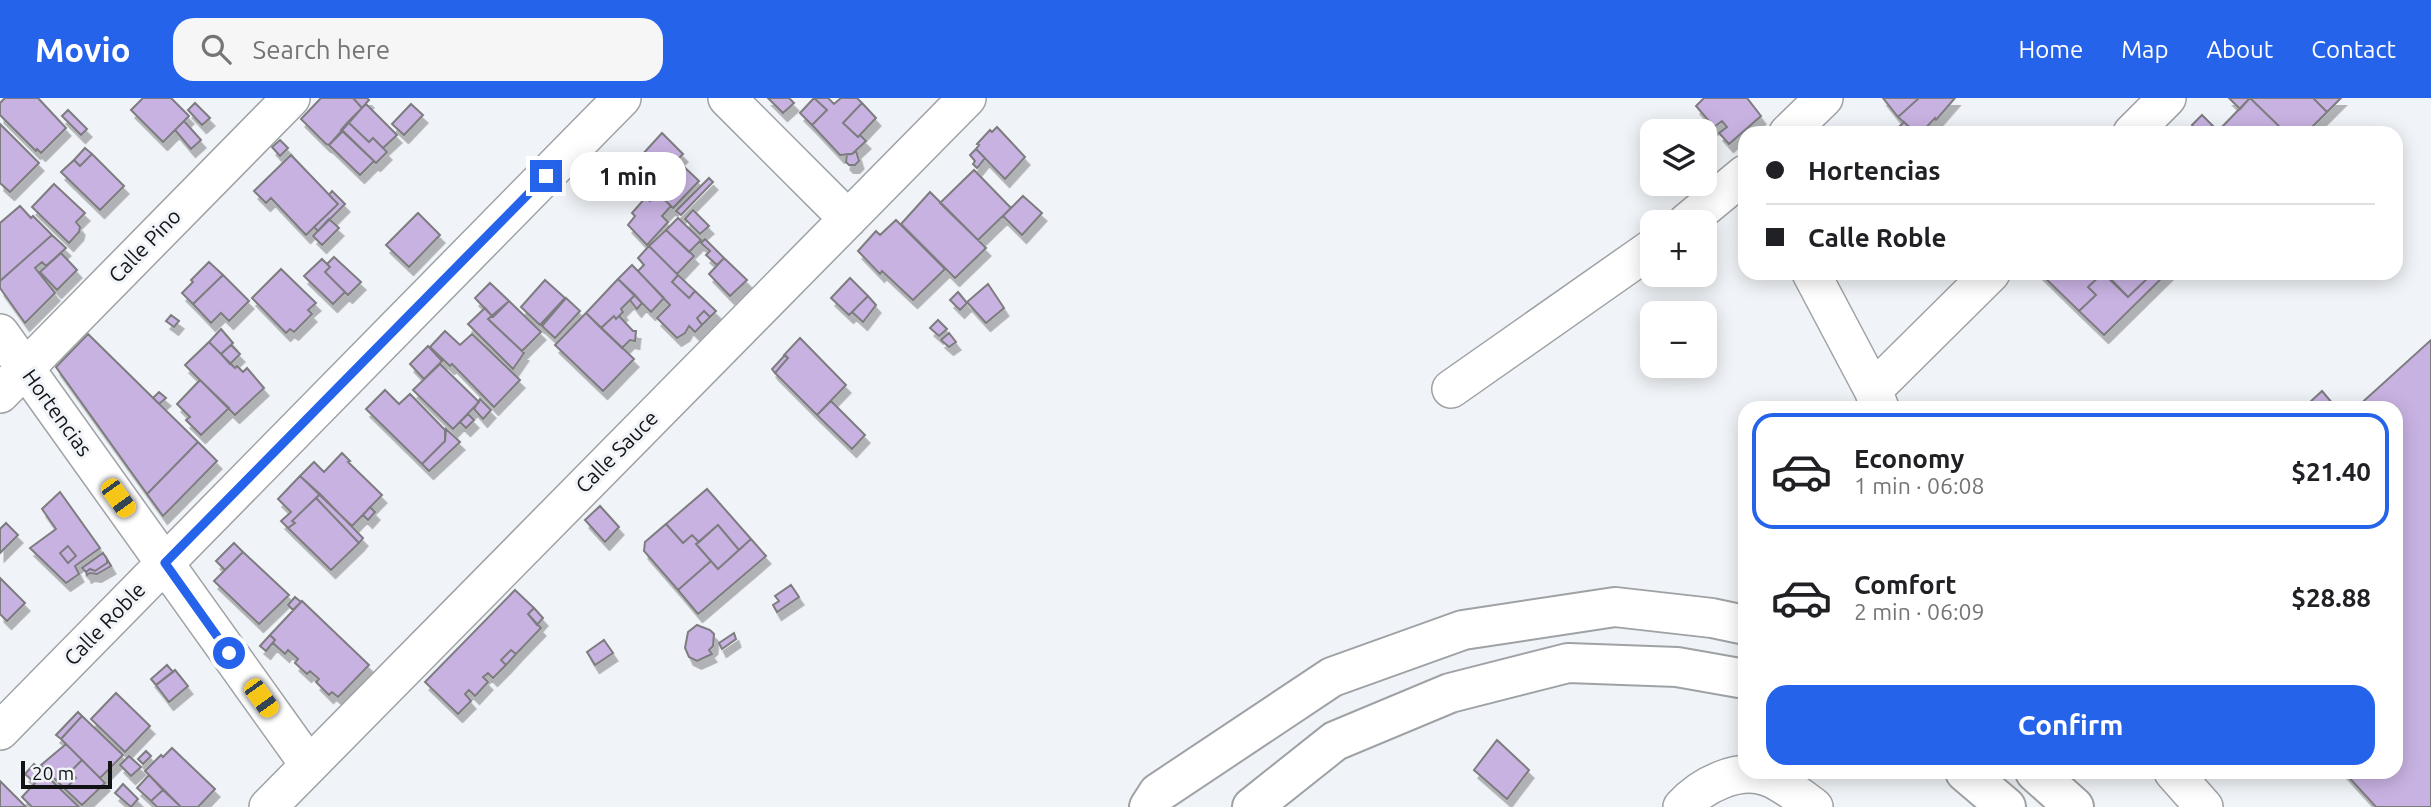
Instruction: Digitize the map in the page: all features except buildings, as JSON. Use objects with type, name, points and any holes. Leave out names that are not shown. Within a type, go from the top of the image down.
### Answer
[{"type":"main road","points":[[1149,807],[1158,793],[1332,677],[1463,630],[1615,607],[1738,624]]},
{"type":"main road","points":[[1252,807],[1335,741],[1450,693],[1568,663],[1677,667],[1738,678]]},
{"type":"main road","points":[[1973,779],[2006,807]]},
{"type":"main road","points":[[2043,779],[2074,807]]},
{"type":"street","name":"Calle Pino","points":[[0,394],[290,98]]},
{"type":"street","name":"Calle Roble","points":[[0,731],[622,98]]},
{"type":"street","points":[[727,98],[848,219]]},
{"type":"street","name":"Calle Sauce","points":[[268,807],[967,98]]},
{"type":"street","points":[[1795,126],[1824,98]]},
{"type":"street","points":[[2139,126],[2167,98]]},
{"type":"street","points":[[1702,210],[1738,180]]},
{"type":"street","points":[[1451,389],[1640,255]]},
{"type":"street","points":[[1815,280],[1877,399],[1985,280]]},
{"type":"street","name":"Hortencias","points":[[0,334],[309,765]]},
{"type":"street","points":[[1682,807],[1706,787],[1738,776]]},
{"type":"street","points":[[1770,779],[1814,807]]},
{"type":"street","points":[[2179,779],[2204,807]]},
{"type":"route","points":[[229,653],[165,563],[546,176]]}]
